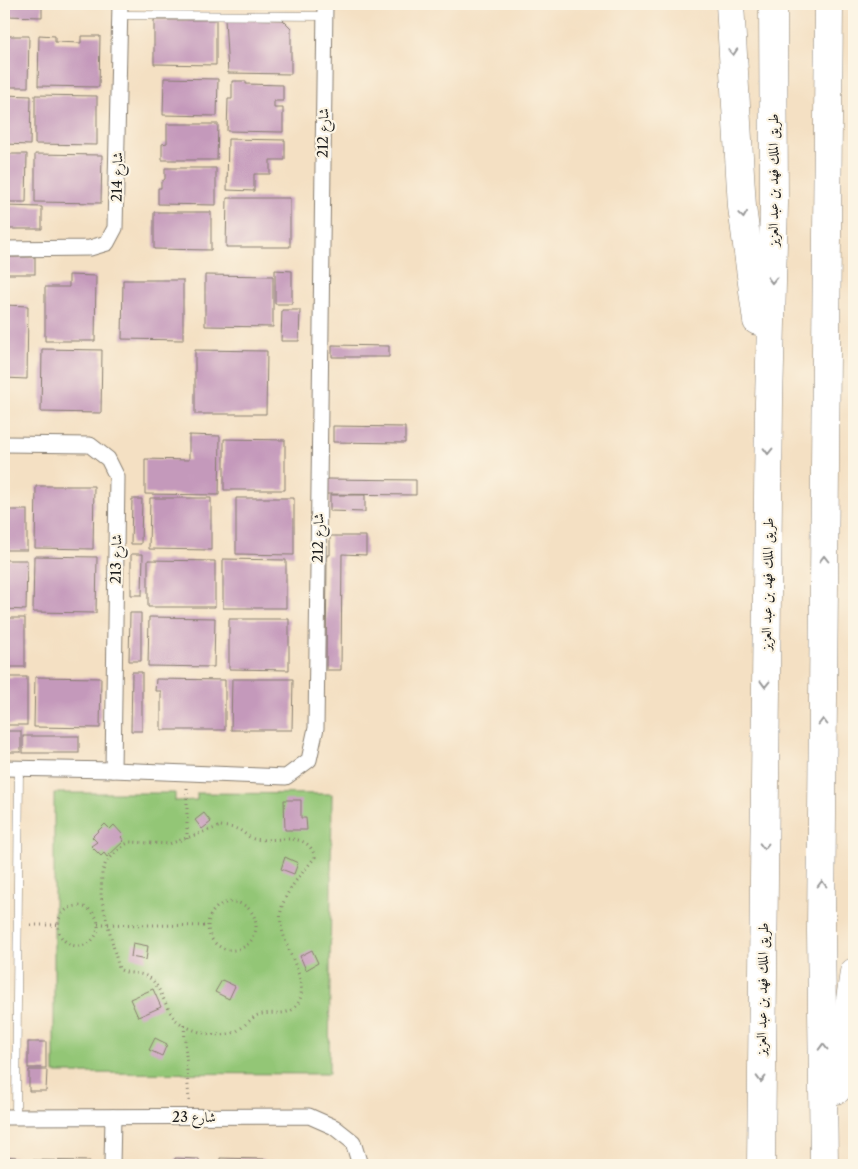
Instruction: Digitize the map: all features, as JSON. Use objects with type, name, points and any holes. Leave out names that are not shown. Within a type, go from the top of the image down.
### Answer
[{"type":"highway","points":[[730,4],[742,207],[769,402]]},
{"type":"highway","name":"طريق الملك فهد بن عبد العزيز","points":[[761,1165],[769,402],[774,203],[773,4]]},
{"type":"highway","points":[[825,1165],[821,922],[829,4]]},
{"type":"highway","points":[[825,1165],[854,972]]},
{"type":"street","name":"شارع 214","points":[[4,249],[90,248],[106,244],[115,228],[120,10]]},
{"type":"street","name":"شارع 212","points":[[11,768],[286,777],[310,760],[316,728],[325,10]]},
{"type":"street","name":"شارع 213","points":[[4,444],[90,446],[108,459],[117,478],[113,770]]},
{"type":"street","name":"شارع 23","points":[[10,1117],[309,1116],[334,1127],[353,1142],[360,1165]]},
{"type":"street","points":[[112,1165],[113,1117]]},
{"type":"lane","points":[[120,10],[325,10]]},
{"type":"lane","points":[[10,1117],[18,925],[11,768]]},
{"type":"path","points":[[186,773],[187,839]]},
{"type":"path","points":[[221,826],[236,828],[251,838],[293,839],[306,841],[312,846],[315,857],[288,892],[282,910],[280,926],[284,942],[298,971],[302,992],[296,1006],[286,1012],[258,1014],[237,1031],[226,1035],[199,1031],[184,1024],[175,1019],[152,980],[143,974],[127,974],[119,969],[110,925],[101,898],[102,873],[106,862],[124,845],[130,842],[169,844],[221,826]]},
{"type":"path","points":[[226,903],[237,903],[247,907],[254,916],[256,926],[254,937],[247,945],[237,950],[227,950],[217,945],[210,937],[208,926],[210,916],[217,907],[226,903]]},
{"type":"path","points":[[78,905],[89,908],[97,917],[98,924],[94,939],[84,946],[72,946],[62,939],[58,925],[59,917],[67,908],[78,905]]},
{"type":"path","points":[[98,924],[208,926]]},
{"type":"path","points":[[18,925],[58,925]]},
{"type":"path","points":[[184,1024],[190,1117]]},
{"type":"green space","points":[[54,793],[175,793],[175,801],[197,800],[197,793],[332,794],[329,1074],[54,1073]]},
{"type":"building","points":[[5,4],[42,4],[42,17],[5,16]]},
{"type":"building","points":[[225,19],[283,20],[291,28],[291,74],[228,73]]},
{"type":"building","points":[[154,20],[216,20],[216,65],[154,64]]},
{"type":"building","points":[[39,35],[55,36],[55,42],[81,43],[81,36],[100,36],[99,87],[38,86]]},
{"type":"building","points":[[4,36],[29,36],[28,87],[4,87]]},
{"type":"building","points":[[164,78],[218,79],[217,116],[163,115]]},
{"type":"building","points":[[232,81],[246,81],[246,84],[283,85],[283,101],[274,101],[274,108],[283,108],[283,132],[227,131],[228,99],[232,99]]},
{"type":"building","points":[[4,95],[31,96],[30,145],[4,144]]},
{"type":"building","points":[[35,95],[97,96],[97,145],[35,144]]},
{"type":"building","points":[[167,124],[218,124],[217,160],[162,160],[162,144],[167,143]]},
{"type":"building","points":[[228,139],[285,140],[285,160],[270,160],[270,174],[254,174],[254,191],[227,190]]},
{"type":"building","points":[[4,154],[27,154],[26,202],[4,202]]},
{"type":"building","points":[[35,154],[102,155],[101,203],[35,202]]},
{"type":"building","points":[[165,168],[216,168],[216,205],[158,204],[158,188],[161,188],[161,182],[165,179]]},
{"type":"building","points":[[227,198],[290,198],[290,247],[226,247]]},
{"type":"building","points":[[4,206],[42,207],[42,229],[4,229]]},
{"type":"building","points":[[154,212],[211,212],[211,250],[154,249]]},
{"type":"building","points":[[5,257],[35,257],[35,274],[5,274]]},
{"type":"building","points":[[275,270],[292,271],[292,304],[275,304]]},
{"type":"building","points":[[69,275],[96,276],[95,341],[45,341],[45,287],[69,287]]},
{"type":"building","points":[[205,275],[273,276],[273,327],[205,326]]},
{"type":"building","points":[[123,280],[183,280],[183,340],[122,339]]},
{"type":"building","points":[[4,305],[28,306],[27,379],[4,378]]},
{"type":"building","points":[[282,310],[300,310],[299,341],[281,341]]},
{"type":"building","points":[[332,345],[389,346],[389,357],[332,357]]},
{"type":"building","points":[[42,349],[102,350],[101,413],[41,412]]},
{"type":"building","points":[[195,350],[267,351],[266,414],[195,414]]},
{"type":"building","points":[[333,426],[405,427],[405,443],[333,442]]},
{"type":"building","points":[[189,435],[220,436],[219,495],[145,494],[145,459],[189,460]]},
{"type":"building","points":[[224,439],[285,440],[285,490],[224,490]]},
{"type":"building","points":[[326,479],[416,480],[416,495],[326,494]]},
{"type":"building","points":[[36,486],[94,486],[93,549],[35,548]]},
{"type":"building","points":[[330,495],[365,495],[365,512],[330,511]]},
{"type":"building","points":[[150,498],[211,498],[211,550],[149,549]]},
{"type":"building","points":[[236,498],[294,498],[294,555],[236,554]]},
{"type":"building","points":[[132,499],[142,499],[141,544],[131,544]]},
{"type":"building","points":[[4,510],[27,510],[27,550],[4,550]]},
{"type":"building","points":[[330,536],[366,536],[366,555],[342,554],[341,670],[326,670],[327,555],[330,555]]},
{"type":"building","points":[[131,554],[143,554],[142,595],[131,595]]},
{"type":"building","points":[[34,556],[97,557],[96,613],[33,612]]},
{"type":"building","points":[[223,559],[286,560],[286,608],[223,608]]},
{"type":"building","points":[[4,560],[27,560],[26,610],[4,609]]},
{"type":"building","points":[[148,560],[215,561],[215,607],[148,607]]},
{"type":"building","points":[[130,613],[141,613],[141,661],[129,661]]},
{"type":"building","points":[[149,617],[215,618],[214,667],[148,666]]},
{"type":"building","points":[[4,618],[25,618],[25,667],[4,667]]},
{"type":"building","points":[[229,619],[289,619],[289,670],[229,669]]},
{"type":"building","points":[[132,672],[142,672],[142,731],[131,731]]},
{"type":"building","points":[[4,677],[27,677],[27,725],[4,725]]},
{"type":"building","points":[[35,677],[101,678],[100,728],[34,727]]},
{"type":"building","points":[[156,679],[225,680],[225,730],[161,730],[161,691],[155,691]]},
{"type":"building","points":[[232,679],[293,679],[292,730],[231,730]]},
{"type":"building","points":[[4,731],[21,731],[21,752],[4,752]]},
{"type":"building","points":[[23,736],[79,736],[79,753],[23,753]]},
{"type":"building","points":[[284,800],[301,800],[301,818],[306,818],[307,830],[285,830]]},
{"type":"building","points":[[204,813],[211,822],[202,829],[195,820]]},
{"type":"building","points":[[105,824],[110,829],[114,825],[123,835],[121,837],[124,841],[107,857],[104,853],[101,856],[91,846],[97,842],[92,837]]},
{"type":"building","points":[[285,857],[298,863],[294,874],[281,869]]},
{"type":"building","points":[[133,943],[148,946],[146,960],[131,957]]},
{"type":"building","points":[[312,950],[318,963],[306,970],[300,956]]},
{"type":"building","points":[[222,980],[235,986],[229,999],[215,992]]},
{"type":"building","points":[[153,989],[161,1007],[138,1017],[130,999]]},
{"type":"building","points":[[155,1038],[167,1044],[162,1056],[149,1050]]},
{"type":"building","points":[[28,1042],[46,1042],[46,1068],[28,1068]]},
{"type":"building","points":[[29,1070],[47,1070],[46,1091],[29,1091]]},
{"type":"building","points":[[4,1156],[16,1157],[16,1165],[4,1165]]},
{"type":"building","points":[[175,1158],[199,1159],[199,1165],[175,1165]]},
{"type":"building","points":[[220,1158],[264,1159],[264,1165],[220,1165]]},
{"type":"building","points":[[29,1160],[90,1161],[90,1165],[29,1165]]},
{"type":"building","points":[[272,1160],[275,1165],[264,1165]]}]
